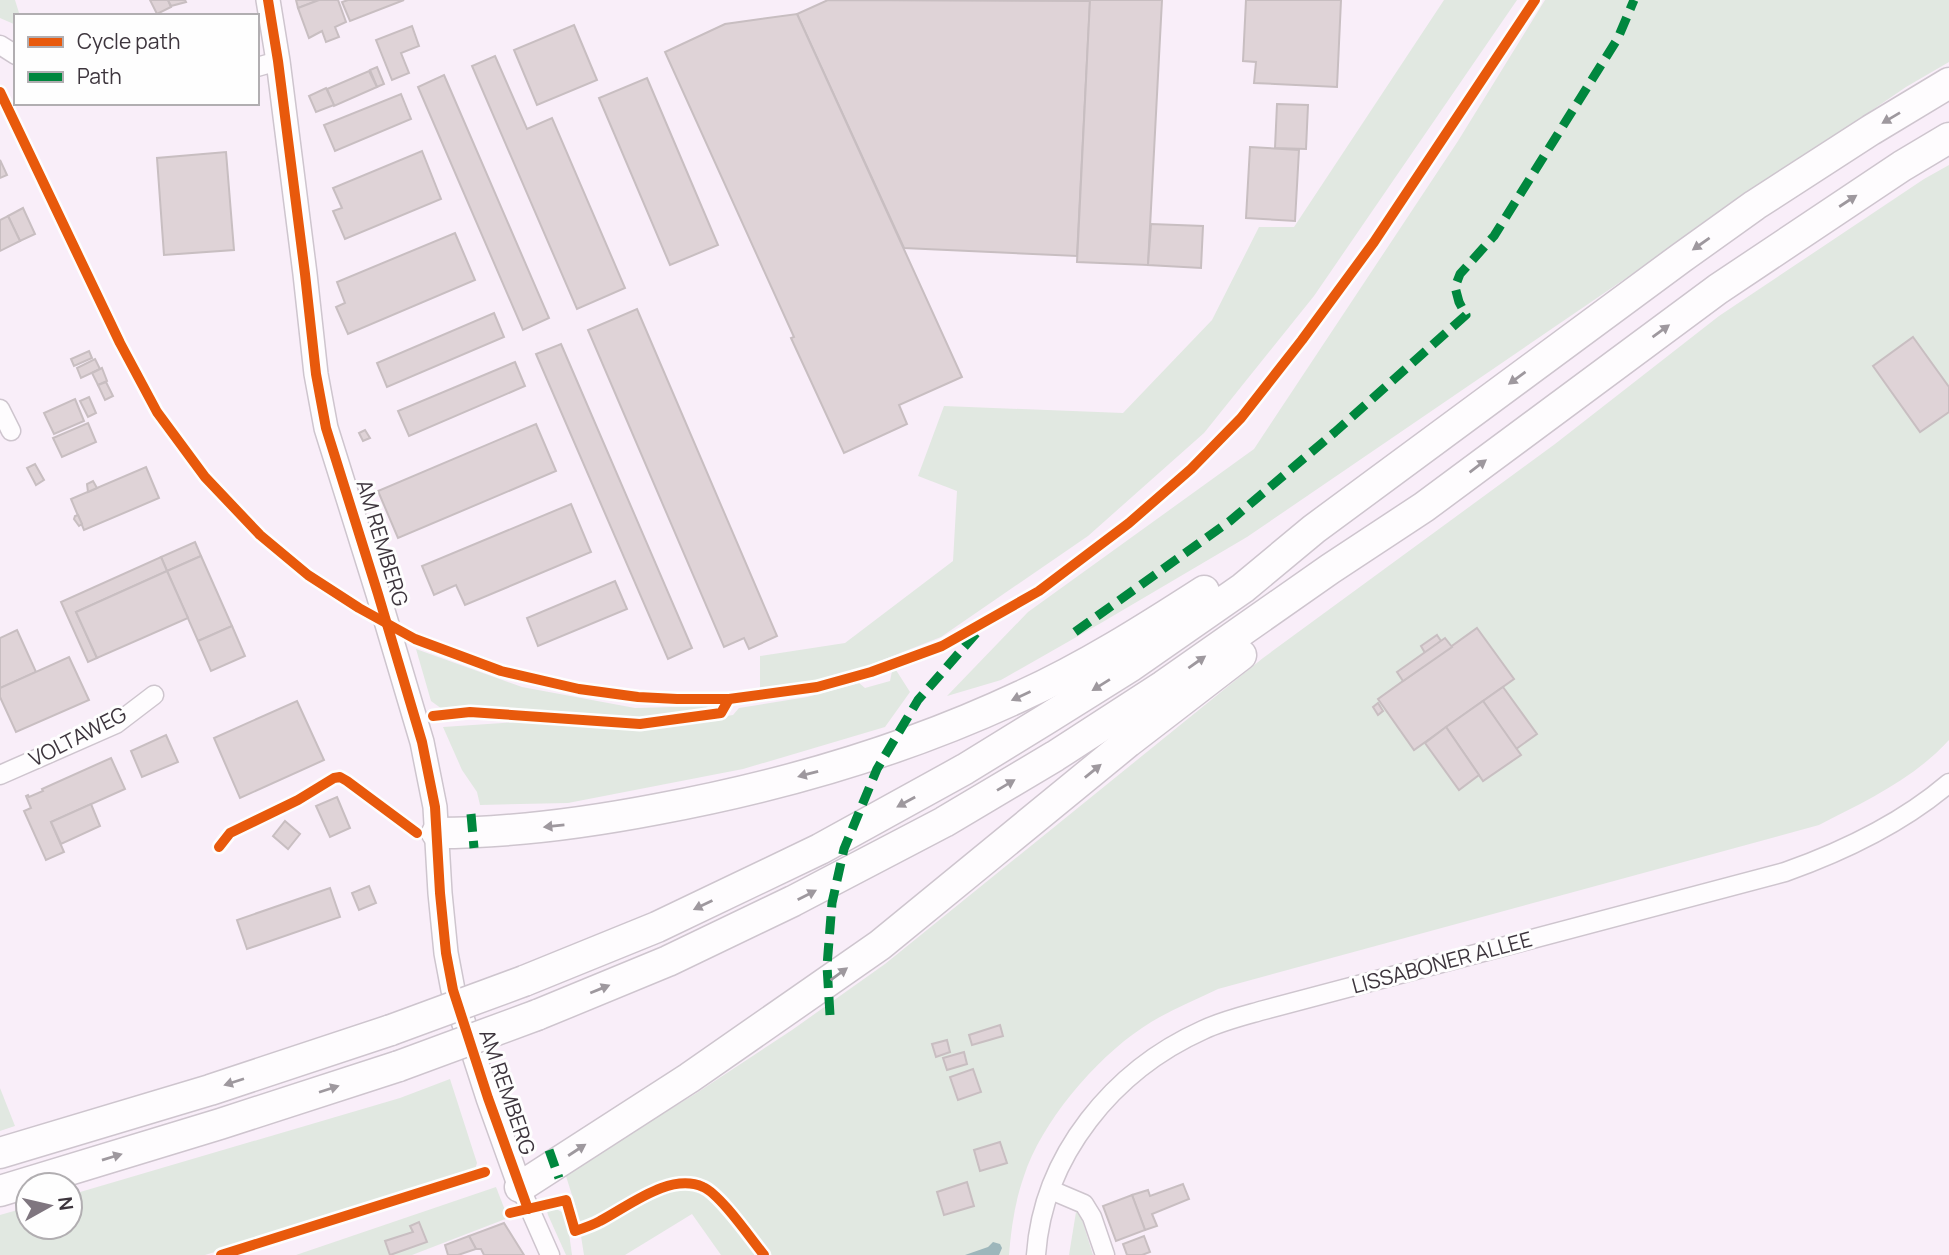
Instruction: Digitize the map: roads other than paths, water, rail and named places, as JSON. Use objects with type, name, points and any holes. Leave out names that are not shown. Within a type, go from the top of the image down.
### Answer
[{"type":"highway","points":[[0,1153],[210,1090],[391,1030],[524,981],[657,927],[820,849],[965,769],[1130,666],[1243,588],[1314,529],[1755,205],[1949,83]]},
{"type":"highway","points":[[0,1191],[399,1066],[537,1015],[722,936],[826,885],[944,822],[1055,756],[1163,686],[1424,507],[1718,289],[1902,166],[1949,138]]},
{"type":"highway","points":[[520,1187],[689,1078],[880,945],[1128,742],[1339,582],[1424,507]]},
{"type":"highway","points":[[437,833],[557,826],[649,811],[750,790],[889,749],[1021,696],[1083,665],[1143,631],[1241,567],[1314,529]]},
{"type":"street","name":"AM REMBERG","points":[[268,0],[268,64],[306,274],[316,374],[326,428],[422,742],[435,807],[440,893],[453,990],[520,1187],[550,1255]]},
{"type":"street","points":[[0,409],[11,430]]},
{"type":"street","name":"VOLTAWEG","points":[[0,775],[116,724],[154,695]]},
{"type":"street","name":"LISSABONER ALLEE","points":[[1036,1255],[1044,1210],[1070,1146],[1116,1087],[1148,1061],[1202,1030],[1264,1010],[1785,872],[1828,857],[1870,836],[1909,813],[1949,783]]},
{"type":"street","points":[[1051,1190],[1084,1204],[1092,1217],[1105,1255]]},
{"type":"water","points":[[993,1242],[1000,1244],[1002,1248],[999,1255],[965,1255],[988,1247]]}]
